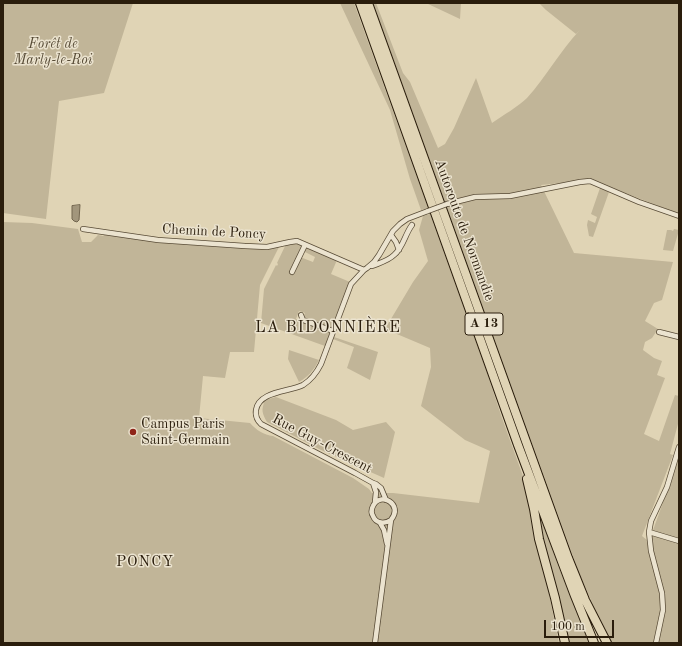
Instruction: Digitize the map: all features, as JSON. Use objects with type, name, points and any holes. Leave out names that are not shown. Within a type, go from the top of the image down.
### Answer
[{"type":"highway","name":"Autoroute de Normandie","points":[[360,3],[518,445],[594,643]]},
{"type":"highway","name":"Autoroute de Normandie","points":[[368,3],[568,558],[585,600],[607,643]]},
{"type":"highway","points":[[518,445],[534,509],[539,539],[555,598],[565,643]]},
{"type":"street","points":[[301,316],[303,320],[333,331],[351,284],[374,262],[390,235],[407,219],[447,204],[475,197],[510,196],[590,181],[639,202],[679,216]]},
{"type":"street","points":[[366,269],[390,259],[399,250],[412,225]]},
{"type":"street","name":"Chemin de Poncy","points":[[83,229],[158,240],[245,246],[267,247],[297,241],[366,269]]},
{"type":"street","points":[[390,235],[396,242],[399,250]]},
{"type":"street","points":[[292,272],[305,244]]},
{"type":"street","name":"Rue Guy-Crescent","points":[[333,331],[321,364],[310,380],[300,386],[262,399],[259,402],[256,414],[258,421],[261,424],[376,484],[381,488],[386,500],[392,502],[395,507],[395,515],[391,520],[375,643]]},
{"type":"street","points":[[659,332],[679,336]]},
{"type":"street","points":[[656,643],[663,610],[662,593],[651,551],[649,532],[654,515],[667,487],[679,447]]},
{"type":"street","name":"Rue Guy-Crescent","points":[[373,483],[376,492],[376,502],[373,505],[372,513],[375,519],[380,522],[388,545]]},
{"type":"street","points":[[376,502],[382,499],[386,500]]},
{"type":"street","points":[[380,522],[386,523],[391,520]]},
{"type":"street","points":[[649,532],[679,541]]},
{"type":"green space","name":"Forêt de Marly-le-Roi","points":[[3,3],[133,3],[104,93],[59,101],[46,219],[3,213]]},
{"type":"green space","points":[[340,3],[354,3],[428,208],[421,210],[410,179],[390,110]]},
{"type":"green space","points":[[373,3],[376,3],[403,73],[410,82],[438,148],[445,144],[454,128],[476,78],[492,123],[527,98],[580,30],[576,34],[539,3],[679,3],[679,214],[592,180],[541,185],[574,253],[673,262],[662,300],[654,303],[645,321],[658,329],[652,338],[645,342],[643,350],[654,358],[662,361],[657,375],[665,378],[644,434],[659,441],[675,395],[679,396],[679,420],[670,454],[673,455],[642,536],[647,540],[652,533],[679,458],[679,643],[612,643],[598,616],[579,573]]},
{"type":"green space","points":[[426,3],[461,3],[460,19]]},
{"type":"green space","points":[[600,188],[609,192],[593,237],[589,236],[587,225],[588,220],[595,223],[597,217],[591,214]]},
{"type":"green space","name":"Campus Paris Saint-Germain","points":[[430,214],[524,479],[530,501],[559,643],[3,643],[3,222],[32,223],[78,229],[82,242],[91,242],[98,235],[103,236],[105,234],[137,239],[280,245],[260,285],[254,352],[230,352],[225,378],[203,376],[199,418],[250,423],[260,432],[273,436],[353,478],[369,489],[372,493],[393,493],[479,503],[490,451],[465,440],[421,406],[431,367],[430,348],[385,329],[413,282],[428,261],[419,230],[423,216]]},
{"type":"green space","points":[[667,230],[679,230],[673,251],[663,250]]},
{"type":"green space","points":[[298,243],[303,245],[291,270],[289,271],[291,274],[294,273],[300,257],[313,262],[315,257],[303,251],[305,246],[337,260],[331,274],[350,282],[332,329],[306,320],[304,315],[305,313],[299,311],[296,319],[326,330],[330,333],[325,346],[261,323],[264,289],[276,265],[277,266],[278,264],[277,263],[286,244]]},
{"type":"green space","points":[[334,337],[378,352],[370,380],[347,368],[354,347],[333,339]]},
{"type":"green space","points":[[289,350],[319,360],[310,373],[299,382],[288,359]]},
{"type":"green space","points":[[276,397],[336,420],[353,430],[386,422],[395,432],[384,478],[321,450],[267,422],[263,411],[265,400]]},
{"type":"green space","points":[[537,507],[559,568],[589,643],[569,643],[542,540]]},
{"type":"shaded area","points":[[80,205],[79,220],[77,222],[72,219],[72,206]]},
{"type":"place","name":"Campus Paris Saint-Germain","points":[[133,432]]},
{"type":"district","name":"LA BIDONNIÈRE","points":[[328,328]]},
{"type":"district","name":"PONCY","points":[[145,562]]}]
